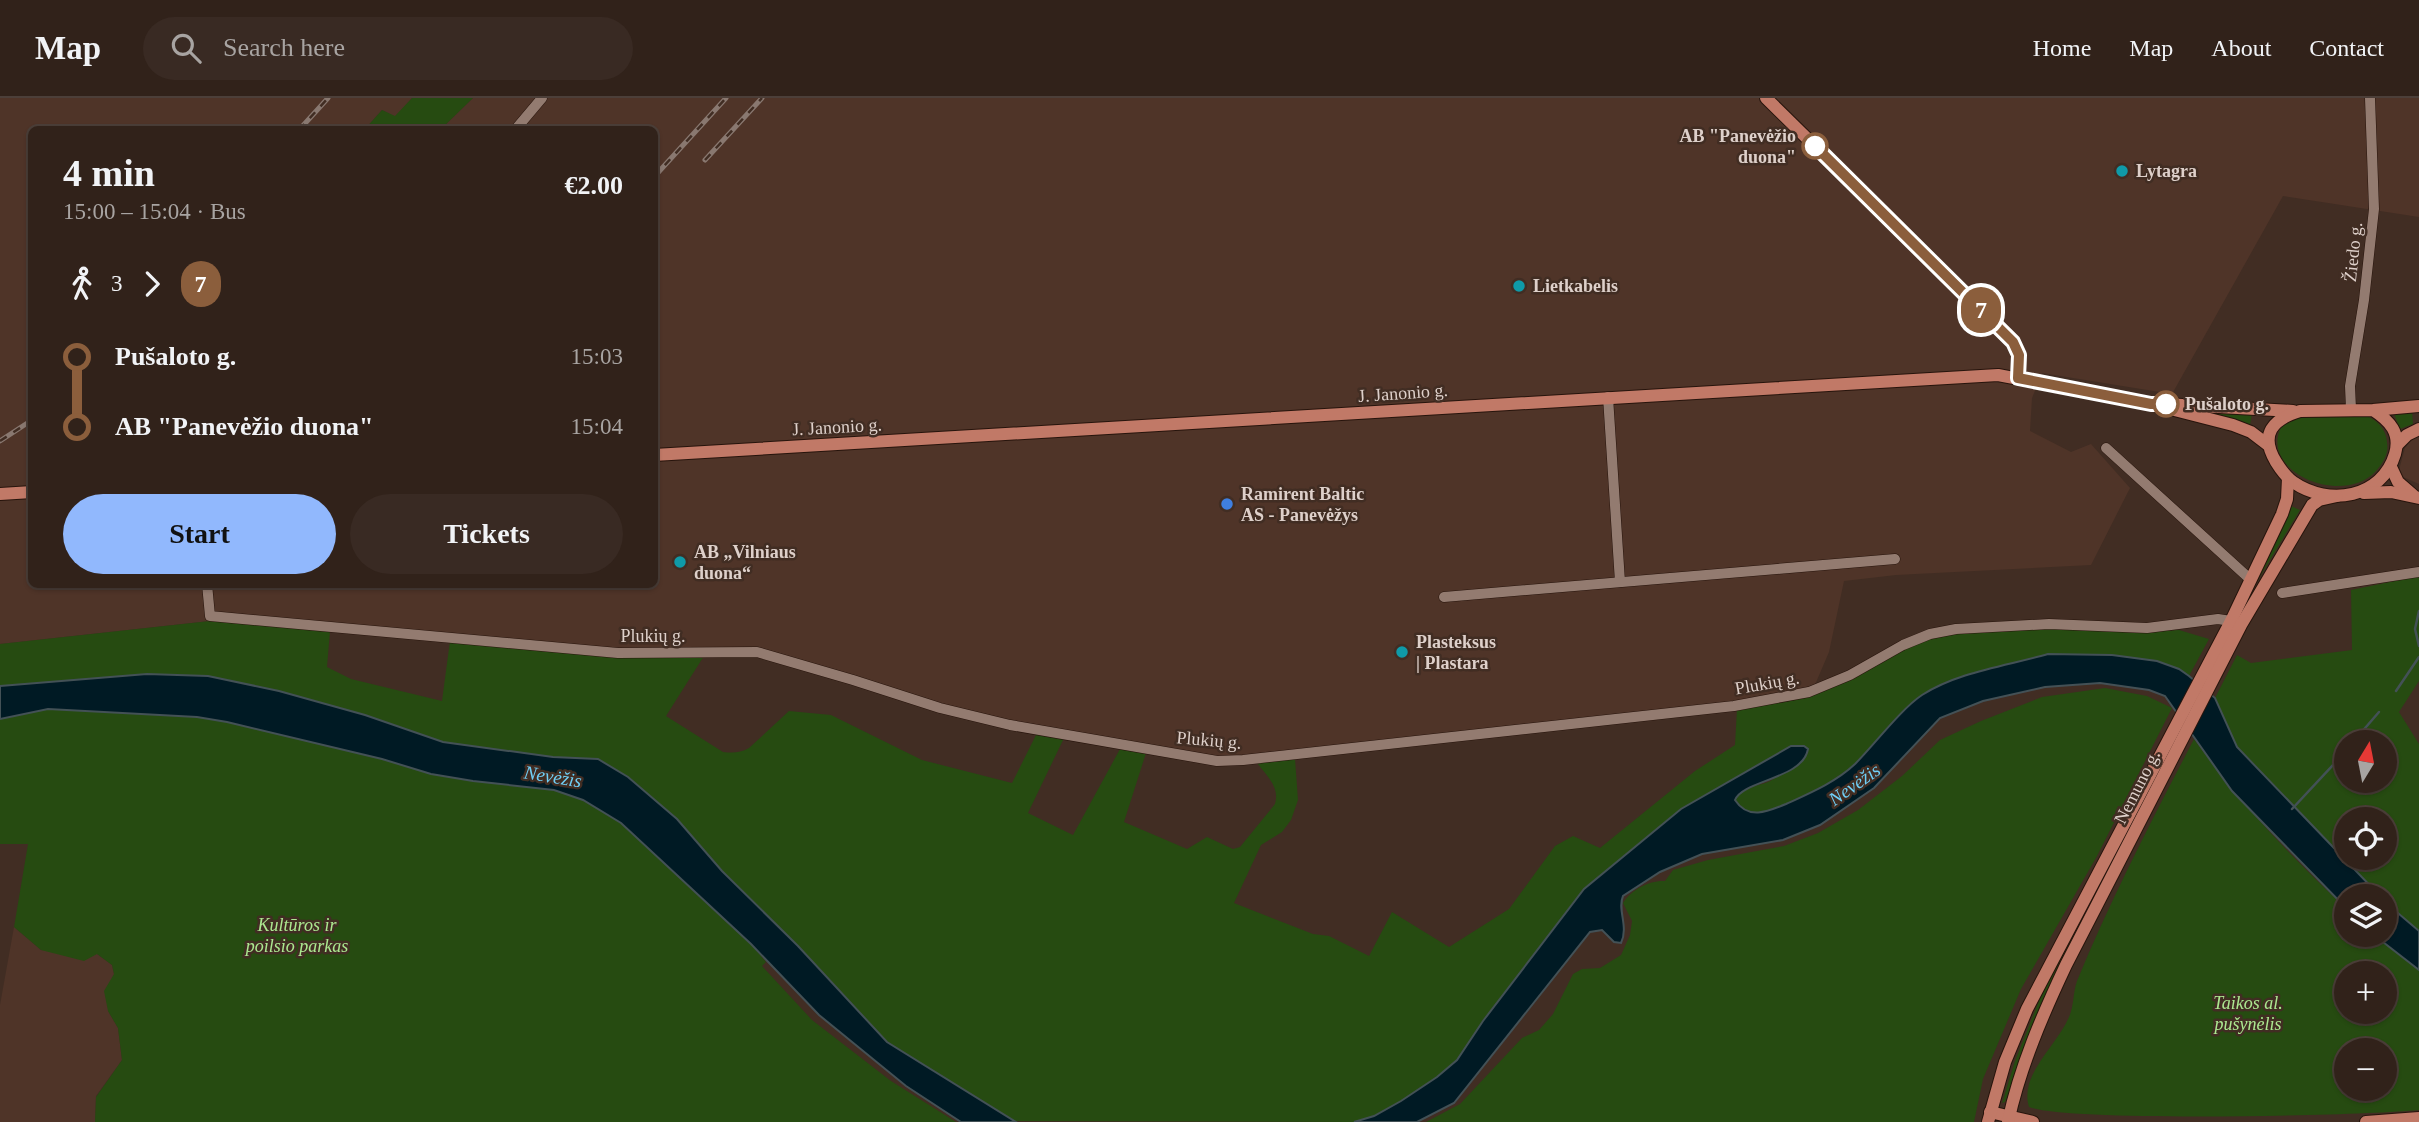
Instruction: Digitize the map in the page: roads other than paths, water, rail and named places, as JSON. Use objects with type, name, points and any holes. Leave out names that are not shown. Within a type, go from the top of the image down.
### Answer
[{"type":"main road","points":[[1766,98],[2013,342],[2019,355],[2018,378]]},
{"type":"main road","name":"J. Janonio g.","points":[[658,456],[1985,375],[2018,378],[2151,404],[2233,425],[2251,432],[2269,445]]},
{"type":"main road","name":"J. Janonio g.","points":[[2151,404],[2300,411]]},
{"type":"main road","points":[[2416,497],[2391,492],[2337,496],[2309,491],[2288,478],[2269,445],[2270,432],[2278,420],[2300,411],[2419,406]]},
{"type":"main road","points":[[2373,410],[2392,426],[2398,445]]},
{"type":"main road","points":[[2363,493],[2391,467],[2398,445],[2407,435],[2419,429]]},
{"type":"main road","points":[[2391,467],[2398,482],[2416,497]]},
{"type":"main road","name":"Nemuno g.","points":[[2236,623],[2251,580],[2282,514],[2287,499],[2288,478]]},
{"type":"main road","points":[[0,494],[28,492]]},
{"type":"main road","name":"Nemuno g.","points":[[1989,1117],[2005,1062],[2027,1009],[2129,829],[2236,623],[2312,505],[2319,500],[2337,496]]},
{"type":"main road","name":"Nemuno g.","points":[[2008,1119],[2041,1019],[2129,829]]},
{"type":"main road","points":[[1989,1117],[2033,1122]]},
{"type":"main road","points":[[2366,1122],[2419,1118]]},
{"type":"street","points":[[518,126],[542,98]]},
{"type":"street","name":"Žiedo g.","points":[[2351,409],[2350,386],[2364,300],[2374,209],[2370,98]]},
{"type":"street","points":[[1608,397],[1620,582]]},
{"type":"street","points":[[2106,447],[2251,580]]},
{"type":"street","points":[[1444,597],[1895,559]]},
{"type":"street","points":[[2282,593],[2419,572]]},
{"type":"street","name":"Plukių g.","points":[[207,588],[210,617],[618,653],[757,652],[951,711],[1010,725],[1217,761],[1398,744],[1734,706],[1774,699],[1809,692],[1850,676],[1903,645],[1930,634],[1956,629],[2049,624],[2147,628],[2218,619],[2236,623]]},
{"type":"water","name":"Nevėžis","points":[[2048,654],[2112,655],[2157,661],[2179,669],[2215,698],[2237,747],[2334,848],[2334,870],[2355,870],[2368,884],[2334,884],[2334,896],[2232,791],[2165,696],[2149,690],[2100,683],[2045,687],[1983,701],[1940,718],[1874,788],[1820,825],[1783,840],[1702,854],[1660,872],[1623,896],[1621,907],[1624,930],[1621,943],[1614,942],[1602,930],[1590,932],[1454,1103],[1417,1122],[1354,1122],[1374,1116],[1401,1101],[1457,1060],[1483,1021],[1584,889],[1681,809],[1791,746],[1804,746],[1808,749],[1804,759],[1796,767],[1749,788],[1735,800],[1746,810],[1758,813],[1786,804],[1822,787],[1848,770],[1905,709],[1922,695],[1967,675]]},
{"type":"water","name":"Nevėžis","points":[[147,674],[208,676],[279,691],[365,715],[443,742],[553,757],[598,759],[628,777],[677,819],[722,871],[798,946],[887,1042],[1016,1122],[961,1122],[906,1086],[819,1015],[751,944],[621,823],[583,800],[554,790],[431,774],[382,759],[197,717],[48,709],[0,719],[0,686]]},
{"type":"water","points":[[2397,912],[2419,931],[2419,970],[2389,947],[2397,947]]},
{"type":"waterway","points":[[2419,611],[2415,629],[2419,646]]},
{"type":"waterway","points":[[2396,691],[2419,657]]},
{"type":"waterway","points":[[2363,730],[2379,712]]},
{"type":"waterway","points":[[2292,809],[2334,764]]},
{"type":"railway","points":[[303,126],[328,98]]},
{"type":"railway","points":[[658,173],[726,98]]},
{"type":"railway","points":[[705,160],[762,98]]},
{"type":"railway","points":[[0,441],[28,423]]},
{"type":"place","name":"AB \"Panevėžio duona\"","points":[[1815,146]]},
{"type":"place","name":"Lytagra","points":[[2122,171]]},
{"type":"place","name":"Lietkabelis","points":[[1519,286]]},
{"type":"place","name":"Pušaloto g.","points":[[2166,404]]},
{"type":"place","name":"Ramirent Baltic AS - Panevėžys","points":[[1227,504]]},
{"type":"place","name":"AB „Vilniaus duona“","points":[[680,562]]},
{"type":"place","name":"Plasteksus | Plastara","points":[[1402,652]]},
{"type":"park label","name":"Kultūros ir poilsio parkas","points":[[297,935]]},
{"type":"park label","name":"Taikos al. pušynėlis","points":[[2248,1013]]}]
